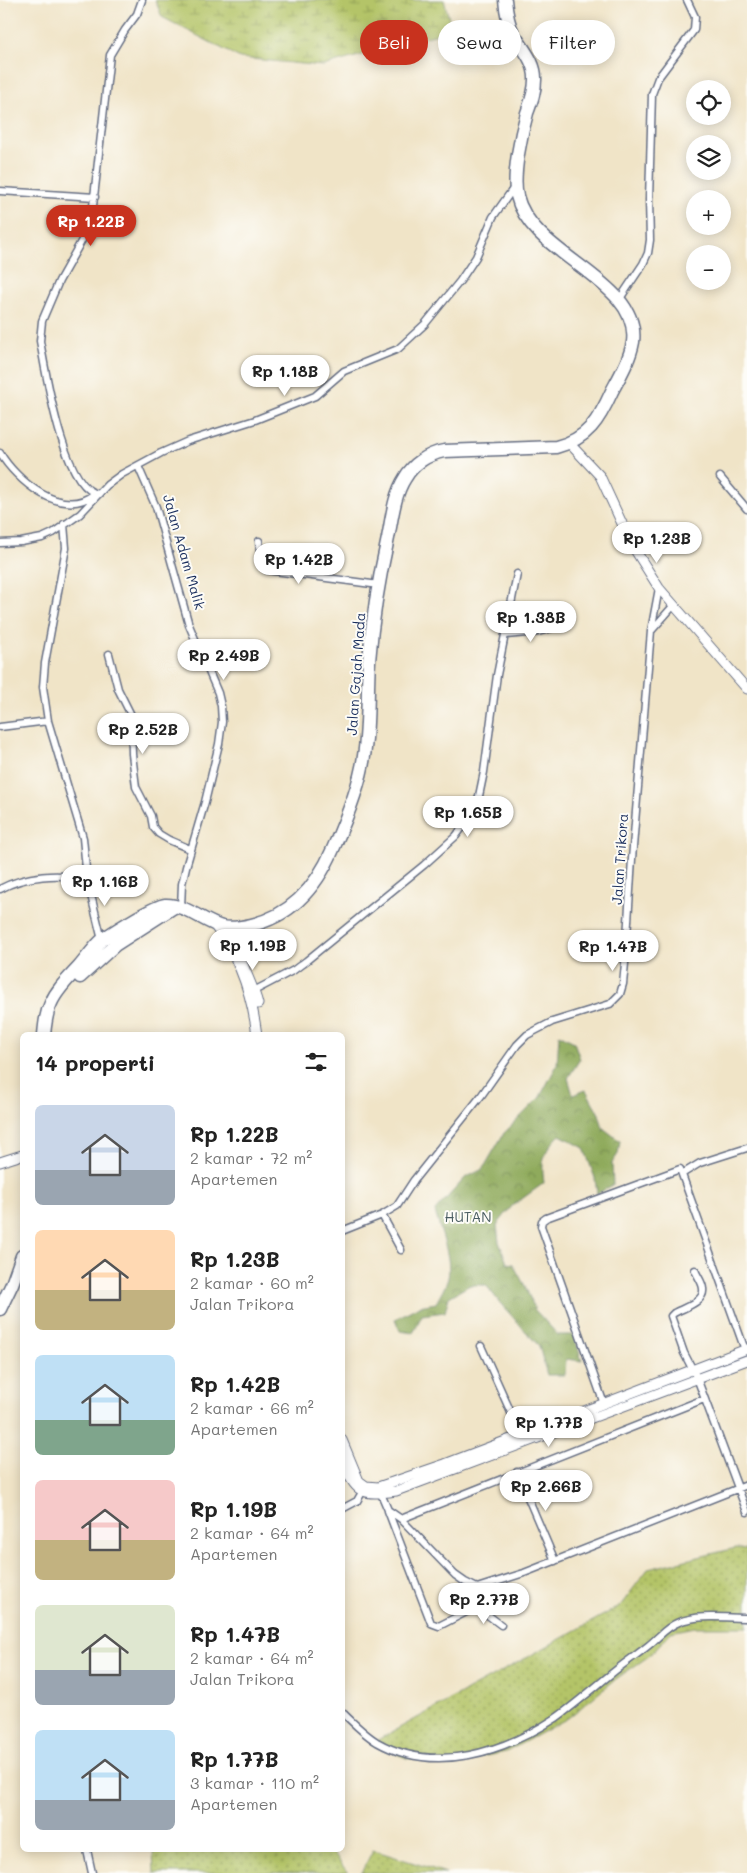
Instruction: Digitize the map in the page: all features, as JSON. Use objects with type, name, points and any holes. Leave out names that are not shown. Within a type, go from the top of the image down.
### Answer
[{"type":"highway","points":[[505,0],[510,25],[528,56],[535,73],[534,94],[525,124],[516,173],[517,196],[533,226],[554,246],[597,278],[619,300],[631,321],[633,335],[631,350],[597,421],[582,436],[570,444]]},
{"type":"highway","name":"Jalan Gajah Mada","points":[[178,908],[223,927],[239,928],[260,923],[278,915],[299,900],[320,873],[332,850],[354,793],[364,758],[368,724],[371,642],[379,585],[398,493],[410,471],[427,457],[444,450],[556,448],[570,444]]},
{"type":"highway","points":[[44,1032],[50,1003],[66,980],[102,940],[158,907],[164,905],[178,908]]},
{"type":"highway","points":[[52,1032],[57,1008],[72,985],[95,962],[115,945],[178,908]]},
{"type":"highway","points":[[1,1307],[20,1261]]},
{"type":"main road","points":[[570,444],[600,476],[632,545],[659,588],[747,689]]},
{"type":"main road","points":[[212,923],[232,953],[260,1010],[262,1032]]},
{"type":"main road","points":[[239,928],[237,942],[252,993],[256,1032]]},
{"type":"main road","points":[[0,1162],[20,1156]]},
{"type":"main road","points":[[523,1438],[695,1374],[746,1350]]},
{"type":"main road","points":[[345,1467],[356,1487],[396,1491],[604,1404],[695,1374],[747,1360]]},
{"type":"main road","points":[[345,1448],[354,1472],[364,1489]]},
{"type":"street","points":[[96,494],[84,488],[79,481],[57,428],[40,341],[42,321],[59,281],[91,224],[110,55],[120,37],[137,14],[142,0]]},
{"type":"street","points":[[619,300],[643,264],[648,253],[650,240],[649,200],[652,94],[658,78],[694,30],[694,17],[688,0]]},
{"type":"street","points":[[0,543],[42,538],[53,533],[80,514],[96,494],[122,474],[183,443],[255,420],[315,396],[344,371],[398,349],[425,324],[460,281],[476,257],[494,217],[516,185]]},
{"type":"street","points":[[0,191],[95,197]]},
{"type":"street","points":[[0,453],[16,474],[32,488],[47,497],[70,502],[86,499],[96,494]]},
{"type":"street","name":"Jalan Adam Malik","points":[[138,466],[156,507],[189,625],[218,693],[221,706],[222,722],[219,744],[205,802],[190,849],[178,908]]},
{"type":"street","points":[[720,477],[747,509]]},
{"type":"street","points":[[64,524],[66,548],[45,663],[43,687],[48,721],[83,838],[87,878],[102,940]]},
{"type":"street","points":[[259,541],[261,561],[267,570],[379,585]]},
{"type":"street","points":[[252,993],[294,970],[306,961],[403,884],[449,843],[467,823],[474,809],[484,772],[497,675],[517,574]]},
{"type":"street","name":"Jalan Trikora","points":[[345,1230],[382,1215],[397,1206],[414,1180],[481,1096],[517,1045],[527,1035],[552,1022],[610,1004],[620,994],[623,984],[633,901],[642,725],[651,631],[659,588]]},
{"type":"street","points":[[651,631],[674,605]]},
{"type":"street","points":[[506,635],[538,632],[552,628]]},
{"type":"street","points":[[109,654],[118,689],[132,715],[132,754],[136,788],[146,806],[153,827],[159,834],[190,849]]},
{"type":"street","points":[[0,727],[48,721]]},
{"type":"street","points":[[0,889],[28,878],[60,876],[87,878]]},
{"type":"street","points":[[682,1174],[700,1163],[747,1148]]},
{"type":"street","points":[[604,1404],[541,1226],[542,1221],[679,1169],[746,1350]]},
{"type":"street","points":[[382,1215],[402,1250]]},
{"type":"street","points":[[695,1270],[703,1289],[703,1295],[671,1316],[747,1512]]},
{"type":"street","points":[[481,1346],[523,1438]]},
{"type":"street","points":[[401,1519],[704,1398]]},
{"type":"street","points":[[517,1472],[555,1560]]},
{"type":"street","points":[[388,1510],[401,1519],[455,1575],[473,1587],[485,1586],[555,1560],[747,1485]]},
{"type":"street","points":[[345,1507],[357,1501],[364,1489]]},
{"type":"street","points":[[379,1490],[431,1623],[439,1626],[474,1608],[480,1610],[501,1625]]},
{"type":"street","points":[[345,1715],[372,1738],[402,1753],[433,1759],[468,1756],[507,1743],[550,1722],[650,1644],[662,1632],[679,1622],[694,1618],[747,1618]]},
{"type":"street","points":[[87,1852],[92,1873]]},
{"type":"green space","points":[[155,0],[444,0],[449,20],[438,20],[438,34],[428,37],[428,20],[360,20],[360,56],[323,66],[240,58],[162,17]]},
{"type":"green space","name":"HUTAN","points":[[559,1034],[574,1042],[580,1059],[568,1078],[573,1095],[586,1090],[599,1114],[603,1128],[620,1141],[618,1154],[612,1163],[613,1185],[597,1194],[595,1178],[584,1148],[560,1135],[544,1156],[544,1183],[512,1206],[497,1225],[499,1242],[507,1263],[513,1264],[535,1310],[558,1335],[574,1335],[582,1361],[566,1359],[565,1375],[547,1375],[539,1346],[486,1285],[470,1285],[449,1297],[445,1312],[422,1315],[413,1333],[400,1331],[395,1319],[419,1306],[436,1303],[447,1281],[449,1270],[447,1253],[435,1211],[465,1178],[483,1169],[504,1133],[540,1097],[557,1065]]},
{"type":"green space","points":[[736,1548],[747,1549],[747,1627],[695,1627],[671,1632],[649,1656],[616,1679],[568,1718],[506,1752],[453,1762],[406,1758],[372,1743],[620,1606],[648,1569]]},
{"type":"green space","points":[[373,1850],[446,1873],[361,1873]]},
{"type":"green space","points":[[153,1852],[332,1852],[348,1873],[154,1873]]}]
